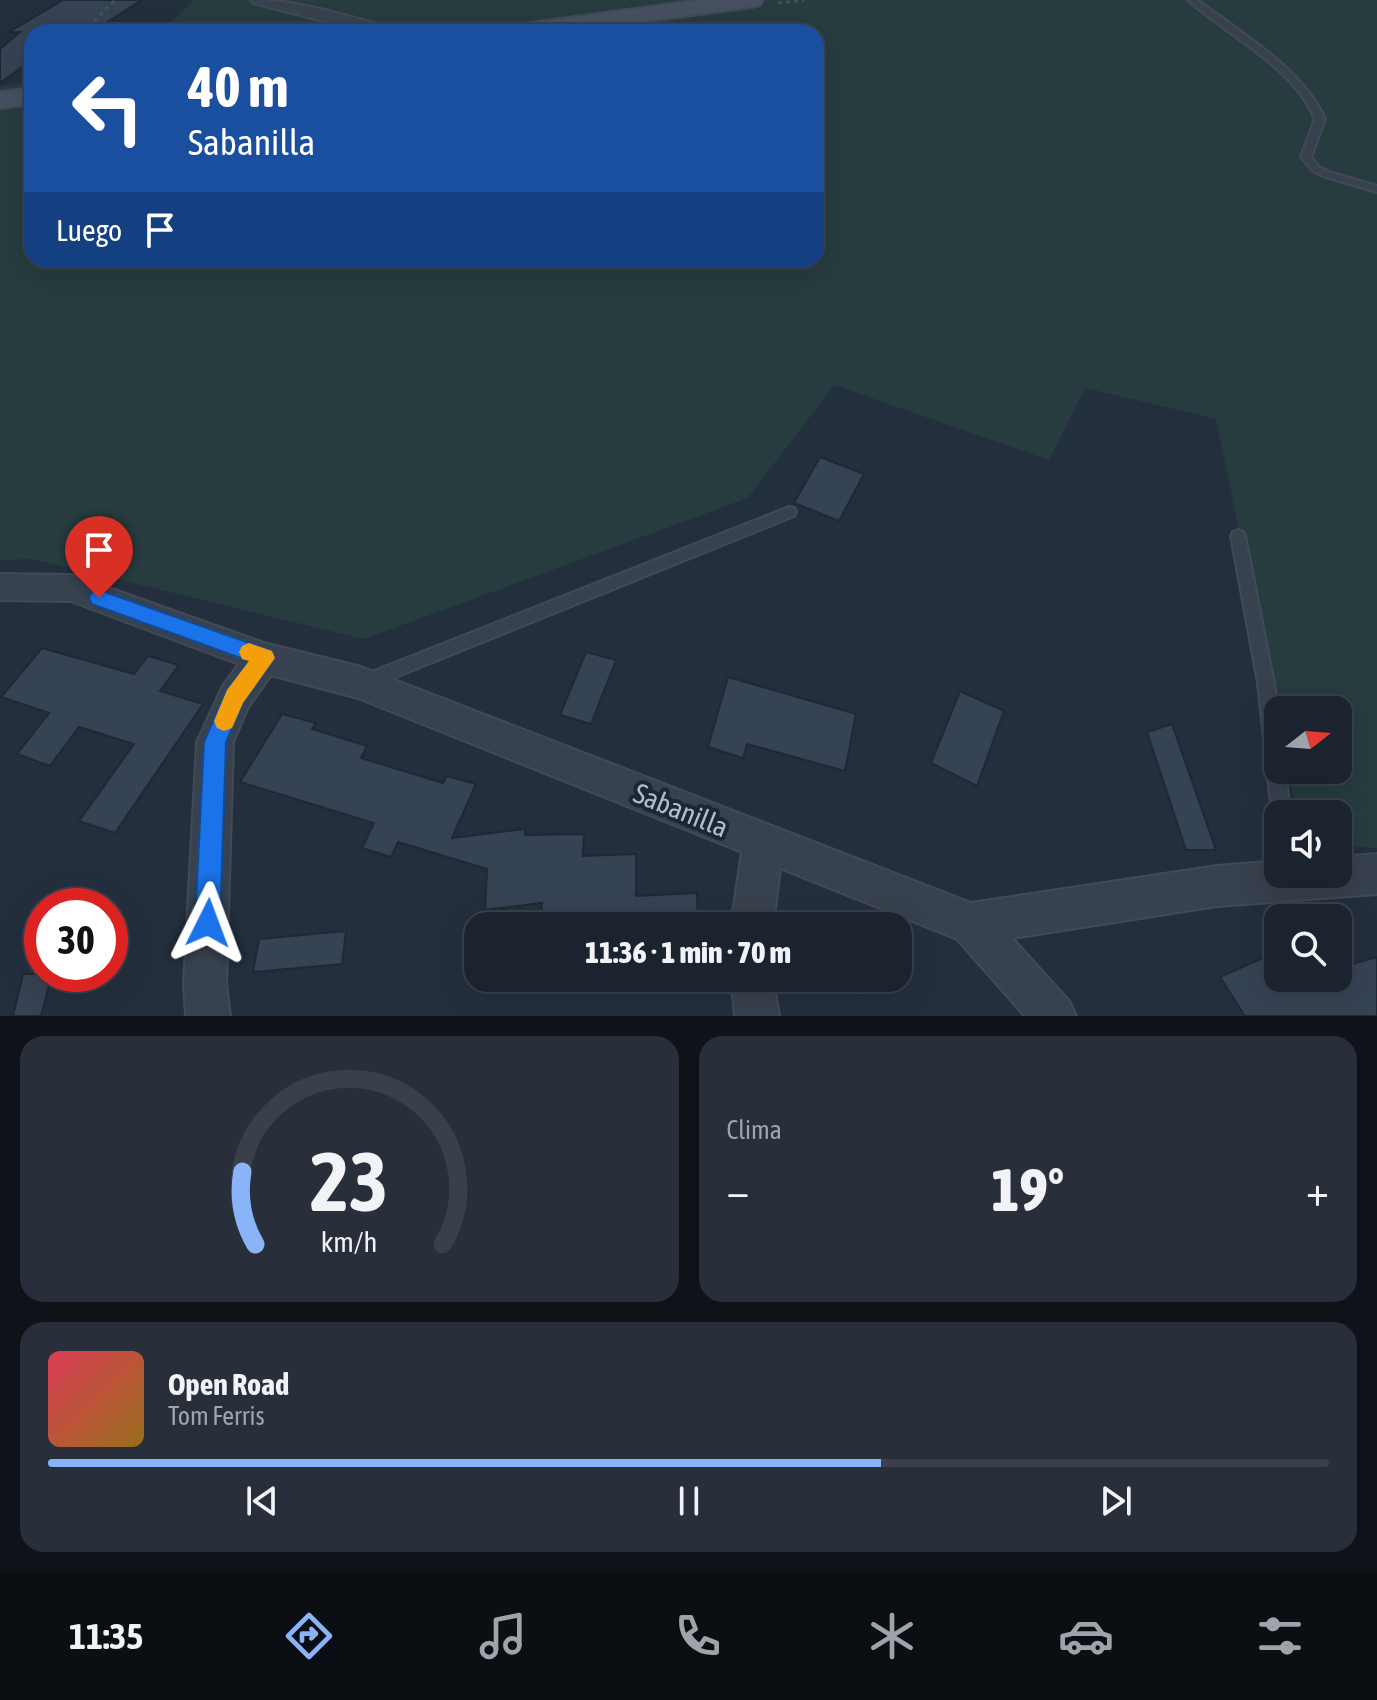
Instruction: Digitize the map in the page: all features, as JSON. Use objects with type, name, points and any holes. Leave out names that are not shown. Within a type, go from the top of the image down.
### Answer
[{"type":"main road","points":[[574,24],[752,0]]},
{"type":"main road","points":[[0,100],[24,97]]},
{"type":"street","points":[[259,0],[357,24]]},
{"type":"street","name":"Sabanilla","points":[[0,587],[72,588],[264,658],[361,683],[971,924]]},
{"type":"street","points":[[208,1016],[205,984],[215,742],[235,697],[264,658]]},
{"type":"street","points":[[754,912],[763,842]]},
{"type":"street","points":[[1352,875],[1377,874]]},
{"type":"street","points":[[971,924],[1264,881]]},
{"type":"street","points":[[971,924],[1054,1016]]},
{"type":"street","points":[[754,992],[757,1016]]},
{"type":"lane","points":[[1192,0],[1245,40],[1313,101],[1320,119],[1306,157],[1316,169],[1377,189]]},
{"type":"lane","points":[[361,683],[789,512]]},
{"type":"lane","points":[[1238,536],[1266,683],[1279,800]]},
{"type":"path","points":[[91,24],[115,0]]},
{"type":"green space","points":[[193,0],[1377,0],[1377,848],[1352,847],[1352,800],[1294,800],[1291,784],[1352,784],[1352,696],[1273,696],[1216,419],[1085,388],[1049,460],[834,385],[748,498],[364,639],[33,559],[0,560],[0,86],[24,83],[24,268],[824,268],[824,24],[170,24]]},
{"type":"building","points":[[63,0],[142,0],[104,24],[24,24],[24,66],[0,83],[0,49],[20,32],[9,32]]},
{"type":"building","points":[[820,457],[864,474],[839,521],[794,503]]},
{"type":"building","points":[[42,648],[134,674],[148,656],[179,665],[160,691],[203,704],[115,833],[79,821],[134,744],[79,727],[50,766],[17,754],[49,713],[1,697]]},
{"type":"building","points":[[586,652],[616,660],[591,724],[560,715]]},
{"type":"building","points":[[728,677],[856,714],[845,771],[747,744],[743,758],[708,747]]},
{"type":"building","points":[[960,691],[1004,711],[977,786],[931,763]]},
{"type":"building","points":[[282,714],[316,723],[312,729],[367,746],[361,758],[443,783],[447,776],[476,784],[452,838],[525,829],[525,835],[584,834],[583,856],[636,854],[636,896],[697,893],[698,912],[541,912],[542,903],[485,910],[487,869],[398,842],[391,857],[362,848],[374,823],[240,782]]},
{"type":"building","points":[[1172,724],[1216,850],[1186,850],[1147,732]]},
{"type":"building","points":[[346,931],[342,964],[253,972],[259,939]]},
{"type":"building","points":[[1264,957],[1264,992],[1352,992],[1352,964],[1377,957],[1377,1016],[1245,1016],[1220,977]]},
{"type":"building","points":[[24,974],[24,992],[47,992],[41,1016],[13,1016]]},
{"type":"slow traffic","points":[[224,721],[235,697],[264,658],[249,652]]},
{"type":"route","points":[[99,598],[264,658],[235,697],[215,742],[208,923]]}]
